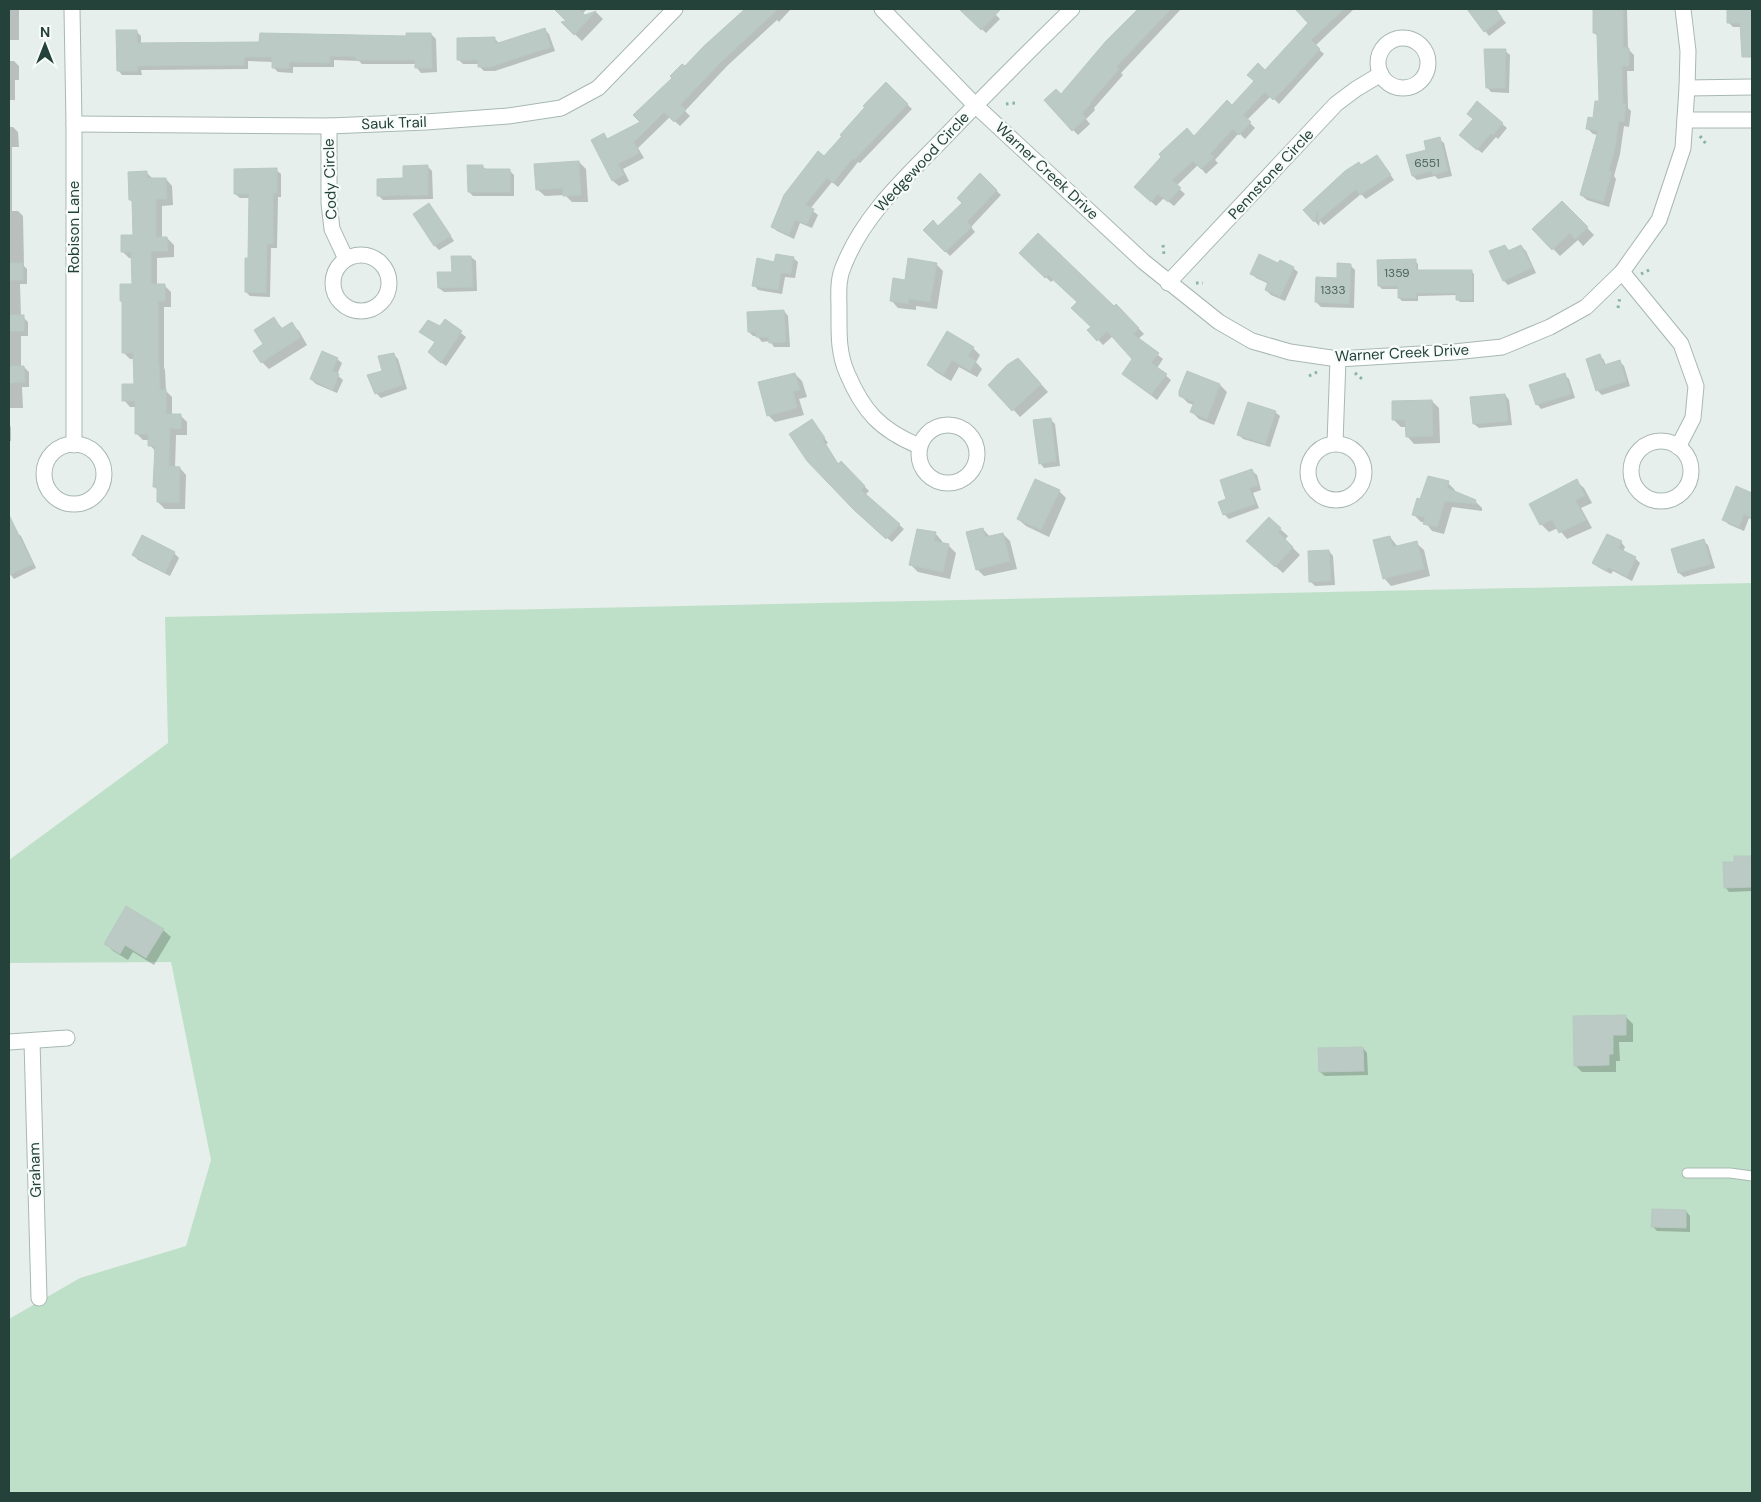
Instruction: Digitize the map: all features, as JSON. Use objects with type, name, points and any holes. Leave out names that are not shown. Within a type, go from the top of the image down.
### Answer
[{"type":"street","name":"Robison Lane","points":[[72,9],[74,445]]},
{"type":"street","name":"Warner Creek Drive","points":[[882,9],[975,105],[1168,283],[1219,322],[1252,341],[1290,352],[1338,359],[1454,352],[1502,346],[1550,327],[1586,307],[1622,272],[1659,220],[1683,148],[1688,88],[1688,51],[1683,9]]},
{"type":"street","name":"Wedgewood Circle","points":[[919,446],[877,423],[859,399],[839,350],[838,281],[851,250],[872,215],[892,191],[1072,9]]},
{"type":"street","name":"Sauk Trail","points":[[74,124],[329,126],[508,116],[561,108],[598,88],[668,11]]},
{"type":"street","name":"Pennstone Circle","points":[[1168,283],[1336,104],[1381,74]]},
{"type":"street","points":[[1688,88],[1752,86]]},
{"type":"street","points":[[1685,120],[1752,120]]},
{"type":"street","name":"Cody Circle","points":[[329,126],[329,202],[332,229],[346,259]]},
{"type":"street","points":[[1622,272],[1681,344],[1696,386],[1693,418],[1678,447]]},
{"type":"street","points":[[1335,443],[1338,359]]},
{"type":"street","points":[[1656,441],[1665,441],[1678,447],[1688,458],[1690,466],[1690,477],[1686,487],[1680,494],[1670,500],[1650,499],[1641,494],[1634,486],[1631,476],[1633,458],[1639,450],[1647,444],[1656,441]]},
{"type":"street","points":[[9,1042],[67,1038]]},
{"type":"street","name":"Graham","points":[[32,1041],[39,1298]]},
{"type":"lane","points":[[1687,1174],[1730,1173],[1752,1176]]},
{"type":"path","points":[[1006,104],[1015,103]]},
{"type":"path","points":[[1700,136],[1706,144]]},
{"type":"path","points":[[1163,245],[1164,255]]},
{"type":"path","points":[[1196,283],[1203,282]]},
{"type":"path","points":[[1309,376],[1317,372]]},
{"type":"path","points":[[1354,373],[1362,379]]},
{"type":"green space","points":[[1752,583],[1752,1493],[9,1493],[9,1319],[80,1278],[186,1246],[211,1160],[171,962],[9,963],[9,860],[168,743],[165,617]]},
{"type":"building","points":[[554,9],[578,9],[585,15],[596,11],[574,35],[561,22],[566,21]]},
{"type":"building","points":[[745,9],[778,9],[722,61],[680,105],[686,110],[674,122],[664,112],[634,142],[639,153],[618,164],[624,175],[612,181],[591,140],[604,133],[607,139],[640,122],[633,115],[672,78],[670,76],[682,64],[685,66]]},
{"type":"building","points":[[959,9],[1001,9],[981,30]]},
{"type":"building","points":[[1138,9],[1171,9],[1116,67],[1119,69],[1082,113],[1086,118],[1072,131],[1044,100],[1056,89],[1061,94],[1106,41]]},
{"type":"building","points":[[1295,9],[1344,9],[1311,40],[1320,49],[1285,88],[1273,100],[1265,92],[1243,115],[1251,122],[1239,135],[1233,129],[1210,154],[1214,157],[1201,169],[1193,161],[1172,180],[1181,188],[1168,202],[1158,194],[1151,202],[1134,187],[1161,157],[1159,154],[1187,128],[1194,136],[1227,100],[1232,105],[1254,81],[1247,75],[1258,63],[1265,70],[1308,23]]},
{"type":"building","points":[[1467,9],[1496,9],[1502,18],[1484,32]]},
{"type":"building","points":[[1593,9],[1623,9],[1623,48],[1629,48],[1629,66],[1622,66],[1623,104],[1626,104],[1624,122],[1619,121],[1609,171],[1612,172],[1603,202],[1580,195],[1598,131],[1586,129],[1588,117],[1593,118],[1595,101],[1599,101],[1597,33],[1593,33]]},
{"type":"building","points":[[1727,9],[1752,9],[1752,57],[1742,57],[1740,23],[1727,23]]},
{"type":"building","points":[[545,28],[551,47],[490,67],[478,67],[478,60],[457,60],[457,38],[495,37],[495,44]]},
{"type":"building","points":[[116,30],[137,30],[137,43],[259,42],[260,33],[406,36],[406,33],[431,33],[432,68],[415,68],[415,60],[356,60],[356,57],[330,56],[330,63],[289,62],[289,68],[272,68],[272,57],[244,57],[244,65],[137,66],[137,71],[117,71]]},
{"type":"building","points":[[1484,49],[1506,49],[1505,88],[1486,88]]},
{"type":"building","points":[[886,82],[908,104],[854,160],[853,158],[833,183],[827,178],[805,205],[814,209],[807,224],[795,220],[789,235],[771,227],[784,195],[818,151],[824,156],[865,107],[863,106]]},
{"type":"building","points":[[1477,101],[1503,123],[1493,135],[1491,133],[1477,150],[1459,135],[1473,119],[1467,114]]},
{"type":"building","points":[[1440,137],[1448,171],[1433,175],[1432,171],[1412,176],[1406,155],[1426,150],[1424,141]]},
{"type":"building","points":[[1377,155],[1391,175],[1360,195],[1356,189],[1318,221],[1318,211],[1314,222],[1303,210],[1345,171],[1359,162],[1361,165]]},
{"type":"building","points":[[579,161],[581,195],[563,196],[563,188],[536,190],[534,164]]},
{"type":"building","points":[[428,165],[428,195],[377,196],[377,179],[403,178],[403,166]]},
{"type":"building","points":[[467,165],[483,165],[483,169],[510,169],[510,192],[468,192]]},
{"type":"building","points":[[277,168],[277,193],[273,193],[273,244],[267,244],[266,293],[245,292],[245,258],[248,258],[249,194],[234,194],[234,169]]},
{"type":"building","points":[[147,171],[147,178],[166,178],[167,199],[156,199],[156,237],[167,237],[168,251],[151,251],[151,284],[165,284],[165,301],[158,301],[158,362],[160,390],[166,389],[166,414],[181,414],[181,429],[170,428],[169,466],[180,467],[179,503],[157,502],[157,487],[153,487],[155,446],[148,446],[148,434],[135,434],[135,401],[122,401],[122,384],[134,384],[133,353],[122,353],[122,301],[120,301],[120,284],[132,284],[131,252],[121,252],[121,235],[133,235],[132,200],[129,200],[128,172]]},
{"type":"building","points":[[980,173],[997,190],[967,222],[972,227],[945,252],[923,230],[933,220],[938,226],[962,203],[957,198]]},
{"type":"building","points":[[1562,201],[1588,227],[1575,239],[1570,233],[1552,250],[1532,229]]},
{"type":"building","points":[[429,203],[451,236],[434,246],[413,214]]},
{"type":"building","points":[[1038,233],[1114,306],[1116,304],[1139,328],[1133,334],[1159,353],[1151,363],[1167,374],[1151,395],[1122,374],[1132,359],[1107,331],[1097,341],[1087,330],[1091,327],[1071,308],[1077,302],[1048,275],[1045,278],[1019,253]]},
{"type":"building","points":[[1505,245],[1508,251],[1521,245],[1532,268],[1503,281],[1489,251]]},
{"type":"building","points":[[776,254],[794,257],[791,274],[781,273],[778,290],[752,286],[757,258],[774,262]]},
{"type":"building","points":[[1259,254],[1278,263],[1280,260],[1294,267],[1280,297],[1265,290],[1268,282],[1250,274]]},
{"type":"building","points":[[451,256],[471,256],[473,287],[438,288],[437,272],[452,272]]},
{"type":"building","points":[[908,258],[937,263],[930,302],[909,299],[908,304],[890,301],[893,278],[905,280]]},
{"type":"building","points":[[1416,259],[1416,270],[1472,270],[1472,300],[1456,300],[1456,293],[1416,293],[1416,298],[1398,298],[1398,286],[1378,286],[1377,260]]},
{"type":"building","points":[[9,263],[23,263],[23,280],[9,280]]},
{"type":"building","points":[[1337,263],[1351,264],[1349,304],[1315,302],[1316,277],[1337,278]]},
{"type":"building","points":[[784,310],[786,342],[769,343],[768,337],[756,337],[756,332],[748,332],[747,312]]},
{"type":"building","points":[[9,315],[24,315],[24,331],[9,331]]},
{"type":"building","points":[[274,317],[281,329],[292,322],[301,337],[261,363],[253,351],[263,344],[254,330]]},
{"type":"building","points":[[445,319],[462,331],[441,363],[428,352],[435,342],[419,332],[428,320],[440,326]]},
{"type":"building","points":[[947,331],[974,347],[968,356],[976,361],[970,371],[952,360],[943,375],[927,365]]},
{"type":"building","points":[[322,351],[338,358],[332,371],[339,374],[333,390],[310,379]]},
{"type":"building","points":[[394,353],[403,385],[375,394],[367,375],[382,371],[378,356]]},
{"type":"building","points":[[1600,354],[1604,365],[1620,360],[1626,381],[1596,391],[1586,359]]},
{"type":"building","points":[[1018,358],[1041,384],[1012,411],[988,385],[1007,365]]},
{"type":"building","points":[[9,366],[24,366],[25,382],[9,383]]},
{"type":"building","points":[[1187,371],[1220,384],[1207,419],[1190,412],[1194,402],[1179,396],[1179,391]]},
{"type":"building","points":[[795,373],[800,390],[793,391],[797,408],[767,416],[758,382]]},
{"type":"building","points":[[1565,373],[1571,394],[1536,405],[1529,385]]},
{"type":"building","points":[[1505,394],[1508,421],[1473,424],[1470,397]]},
{"type":"building","points":[[1432,400],[1433,436],[1406,437],[1405,420],[1392,420],[1392,401]]},
{"type":"building","points":[[1248,402],[1276,411],[1265,444],[1237,435]]},
{"type":"building","points":[[1051,418],[1056,461],[1039,464],[1033,420]]},
{"type":"building","points":[[812,419],[825,438],[822,439],[838,464],[841,461],[865,486],[861,490],[900,524],[886,539],[854,510],[807,461],[789,434]]},
{"type":"building","points":[[1252,469],[1258,485],[1249,488],[1255,504],[1223,515],[1218,502],[1226,499],[1220,480]]},
{"type":"building","points":[[1428,476],[1449,481],[1447,488],[1476,500],[1475,504],[1445,501],[1437,527],[1423,524],[1425,517],[1412,515],[1417,498],[1420,499]]},
{"type":"building","points":[[1035,479],[1060,490],[1041,530],[1017,519]]},
{"type":"building","points":[[1577,479],[1585,496],[1575,500],[1586,520],[1559,533],[1552,520],[1540,525],[1529,504]]},
{"type":"building","points":[[1736,486],[1752,493],[1752,518],[1744,514],[1739,527],[1722,520]]},
{"type":"building","points":[[9,515],[33,564],[9,575]]},
{"type":"building","points":[[1269,517],[1281,528],[1278,532],[1293,547],[1275,567],[1246,541]]},
{"type":"building","points":[[983,528],[985,537],[1003,533],[1010,561],[976,570],[966,532]]},
{"type":"building","points":[[917,529],[936,532],[934,541],[949,544],[943,572],[909,565]]},
{"type":"building","points":[[1607,534],[1622,541],[1618,548],[1636,557],[1627,577],[1608,567],[1606,571],[1592,563]]},
{"type":"building","points":[[142,535],[175,552],[165,573],[132,555]]},
{"type":"building","points":[[1390,536],[1393,547],[1417,541],[1424,569],[1383,579],[1373,540]]},
{"type":"building","points":[[1704,539],[1711,564],[1678,573],[1671,549]]},
{"type":"building","points":[[1329,550],[1331,581],[1309,582],[1308,551]]},
{"type":"building","points":[[1734,856],[1752,856],[1752,887],[1724,888],[1723,862],[1734,862]]},
{"type":"building","points":[[126,906],[164,929],[146,958],[125,945],[120,954],[104,944]]},
{"type":"building","points":[[1626,1015],[1626,1035],[1613,1035],[1613,1054],[1609,1054],[1609,1065],[1574,1066],[1573,1016]]},
{"type":"building","points":[[1363,1047],[1364,1071],[1319,1072],[1318,1048]]},
{"type":"building","points":[[1652,1209],[1686,1210],[1686,1228],[1651,1227]]}]
